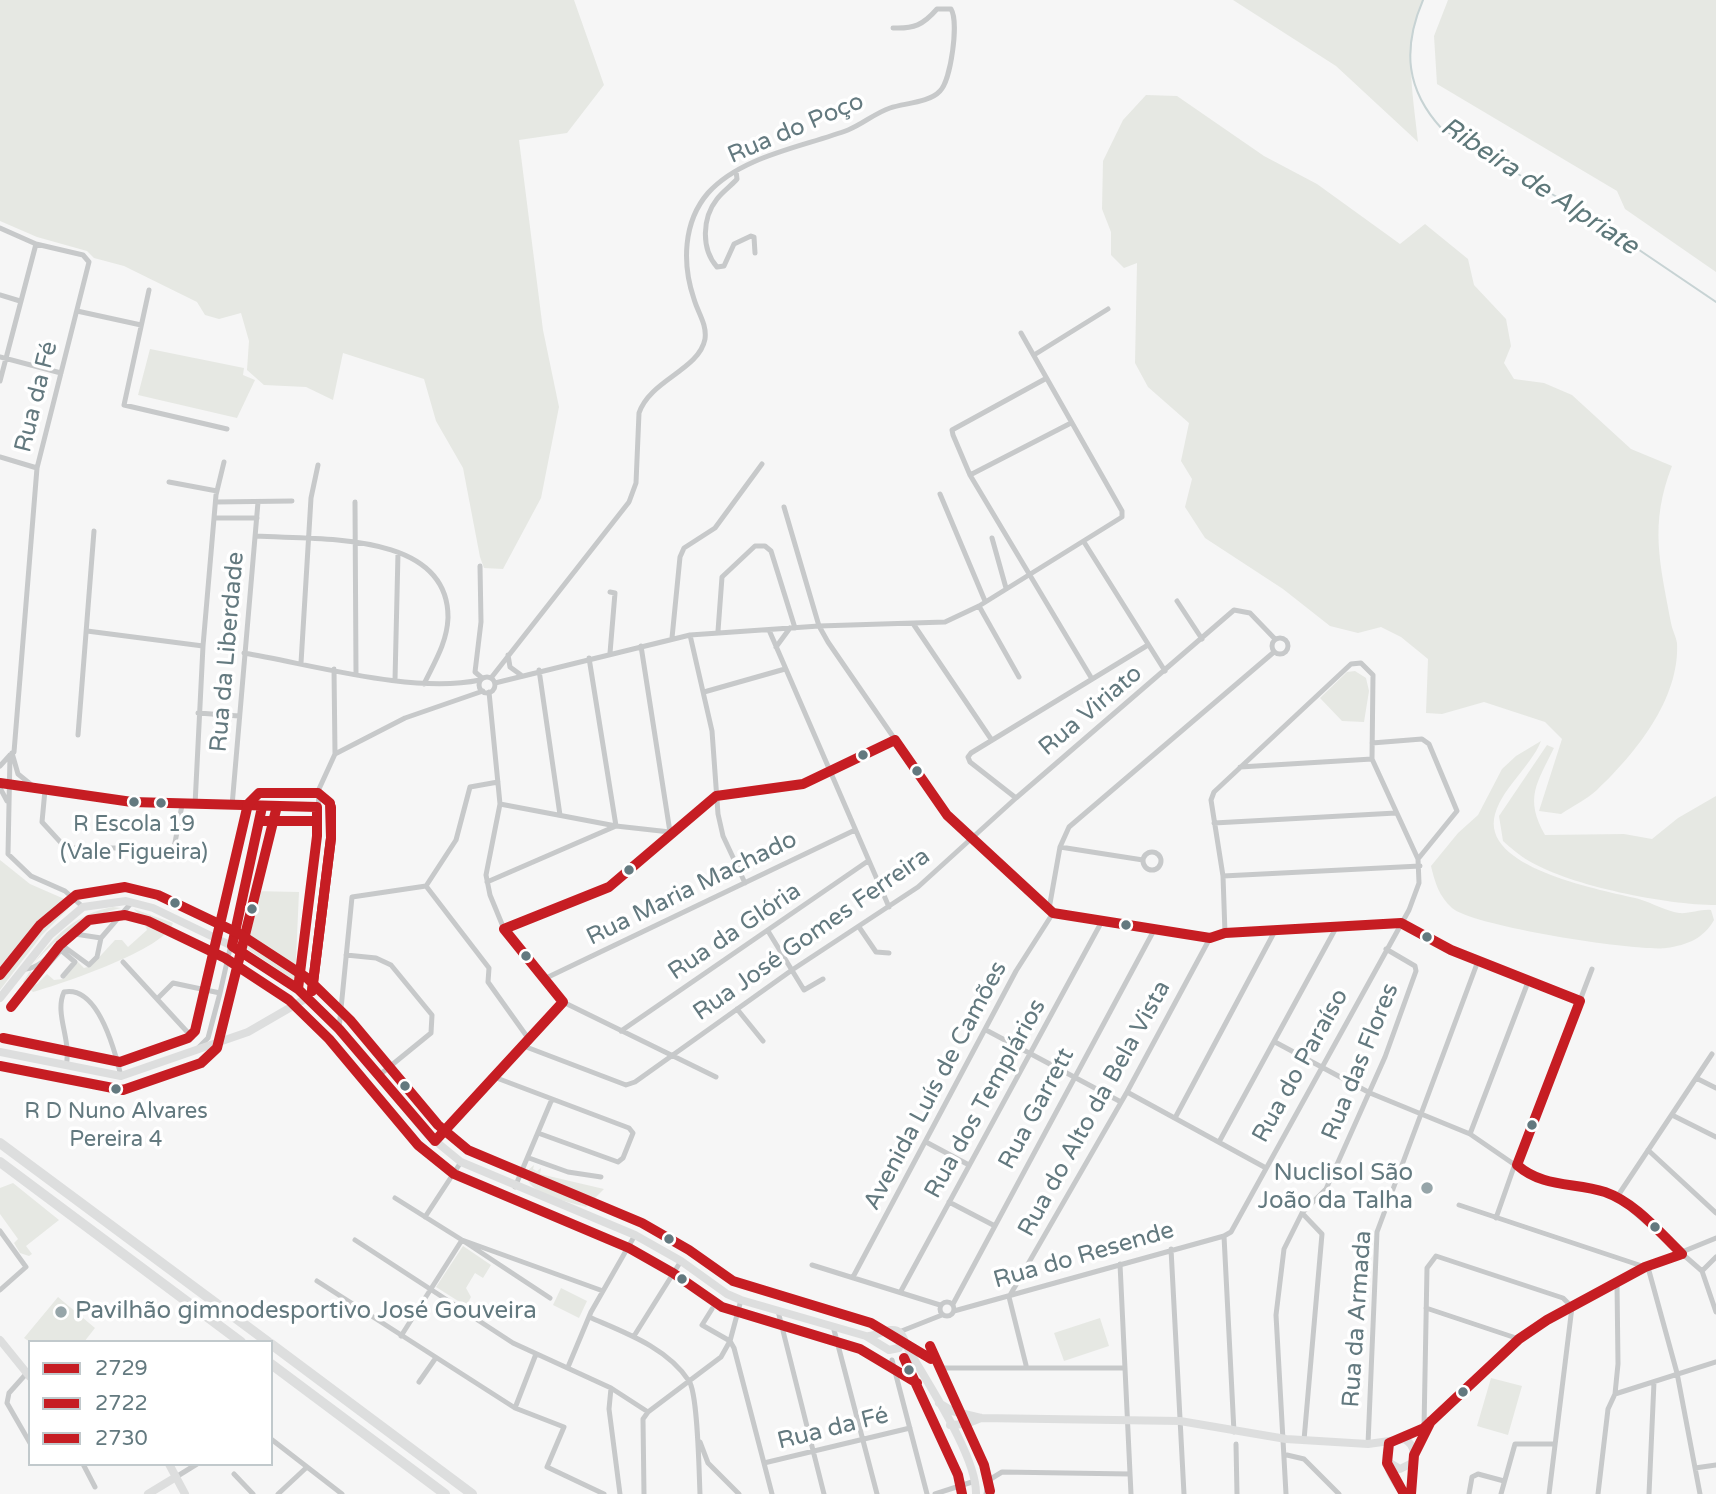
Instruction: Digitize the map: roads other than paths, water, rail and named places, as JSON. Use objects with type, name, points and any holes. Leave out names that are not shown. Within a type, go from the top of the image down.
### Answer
[{"type":"highway","points":[[0,1143],[266,1340]]},
{"type":"highway","points":[[0,1162],[238,1340]]},
{"type":"highway","points":[[273,1345],[472,1494]]},
{"type":"highway","points":[[273,1365],[445,1494]]},
{"type":"street","name":"Rua do Poço","points":[[486,692],[508,655],[629,502],[636,483],[639,413],[643,402],[653,390],[698,353],[705,341],[703,318],[694,302],[686,258],[692,223],[707,195],[736,171],[851,129],[886,109],[940,92],[952,52],[956,24],[953,13],[945,7],[912,29],[893,29]]},
{"type":"street","points":[[736,171],[737,179],[716,200],[710,211],[705,239],[717,267],[724,266],[734,244],[751,236],[754,237],[755,253]]},
{"type":"street","points":[[0,228],[36,244],[3,358],[0,381]]},
{"type":"street","name":"Rua da Fé","points":[[8,854],[8,784],[37,468],[89,262],[83,255],[36,244]]},
{"type":"street","points":[[149,290],[124,405],[227,429]]},
{"type":"street","points":[[0,295],[20,301]]},
{"type":"street","points":[[1034,355],[1108,309]]},
{"type":"street","points":[[77,311],[141,325]]},
{"type":"street","points":[[244,653],[395,680],[451,686],[481,679],[493,680],[520,675],[672,638],[718,631],[945,622],[979,607],[1122,517],[1122,512],[1021,333]]},
{"type":"street","points":[[3,358],[61,373]]},
{"type":"street","points":[[1045,379],[952,430],[970,475],[1092,679]]},
{"type":"street","points":[[970,475],[1070,424]]},
{"type":"street","points":[[0,457],[37,468]]},
{"type":"street","points":[[195,805],[203,646],[217,491],[223,462]]},
{"type":"street","points":[[672,638],[680,557],[684,548],[715,528],[762,464]]},
{"type":"street","points":[[301,663],[311,498],[318,466]]},
{"type":"street","points":[[169,482],[217,491]]},
{"type":"street","points":[[940,494],[985,601]]},
{"type":"street","points":[[216,502],[292,501]]},
{"type":"street","name":"Rua da Liberdade","points":[[232,806],[258,502]]},
{"type":"street","points":[[355,502],[356,673]]},
{"type":"street","points":[[784,507],[819,626],[894,740],[947,815],[1051,911],[1153,932],[1210,938],[1224,933],[1401,923],[1478,961],[1580,1001]]},
{"type":"street","points":[[215,518],[257,518]]},
{"type":"street","points":[[78,735],[94,531]]},
{"type":"street","points":[[256,536],[379,545],[433,572],[446,602],[448,619],[443,645],[424,684]]},
{"type":"street","points":[[992,538],[1006,588]]},
{"type":"street","points":[[1084,542],[1165,671]]},
{"type":"street","points":[[718,631],[722,577],[755,546],[765,546],[771,551],[793,628]]},
{"type":"street","points":[[395,680],[398,553]]},
{"type":"street","points":[[480,566],[481,622],[475,673],[481,679],[486,692],[500,804],[487,881],[505,929],[563,1002],[716,1077]]},
{"type":"street","points":[[610,592],[615,593],[610,653]]},
{"type":"street","points":[[1177,601],[1202,639]]},
{"type":"street","points":[[979,607],[1019,677]]},
{"type":"street","name":"Rua Viriato","points":[[971,840],[1234,610],[1250,613],[1275,639]]},
{"type":"street","points":[[914,625],[991,739]]},
{"type":"street","points":[[776,647],[793,628]]},
{"type":"street","points":[[769,630],[889,907]]},
{"type":"street","points":[[87,631],[203,646]]},
{"type":"street","points":[[690,635],[704,692],[716,761],[716,796],[723,836],[745,883]]},
{"type":"street","points":[[1275,639],[1286,640],[1288,648],[1282,654],[1274,652],[1271,645],[1275,639]]},
{"type":"street","points":[[1016,798],[968,757],[991,739],[1148,645]]},
{"type":"street","points":[[641,646],[670,832]]},
{"type":"street","points":[[1051,911],[1060,846],[1069,827],[1274,652]]},
{"type":"street","points":[[508,655],[510,667],[520,675]]},
{"type":"street","points":[[589,658],[616,826]]},
{"type":"street","points":[[1223,876],[1420,866],[1372,759],[1373,675],[1367,666],[1350,664],[1214,792],[1214,823],[1223,876],[1224,933]]},
{"type":"street","points":[[298,989],[317,836],[319,789],[335,754],[334,669]]},
{"type":"street","points":[[704,692],[785,669]]},
{"type":"street","points":[[539,670],[560,815]]},
{"type":"street","points":[[335,754],[405,718],[486,692]]},
{"type":"street","points":[[198,713],[239,716]]},
{"type":"street","points":[[1372,743],[1422,738],[1429,744],[1457,811],[1418,859]]},
{"type":"street","points":[[505,929],[609,887],[670,832],[716,796],[803,784],[894,740]]},
{"type":"street","points":[[0,766],[12,753]]},
{"type":"street","name":"Rua da Fé","points":[[12,753],[18,774],[37,789]]},
{"type":"street","points":[[1240,767],[1372,759]]},
{"type":"street","points":[[339,1029],[352,897],[426,886],[456,840],[470,787],[498,782]]},
{"type":"street","points":[[0,785],[132,802],[317,807]]},
{"type":"street","name":"Rua da Fé","points":[[0,785],[8,804]]},
{"type":"street","points":[[45,790],[42,822],[64,846],[70,848],[174,848],[182,805]]},
{"type":"street","points":[[500,804],[616,826],[670,832]]},
{"type":"street","points":[[195,1050],[208,1038],[232,946],[262,807]]},
{"type":"street","points":[[1214,823],[1396,813]]},
{"type":"street","points":[[598,822],[598,834]]},
{"type":"street","points":[[487,881],[616,826]]},
{"type":"street","name":"Rua Maria Machado","points":[[544,979],[855,830]]},
{"type":"street","name":"Rua José Gomes Ferreira","points":[[521,1045],[626,1085],[918,887],[971,840]]},
{"type":"street","points":[[1060,846],[1143,860]]},
{"type":"street","points":[[0,851],[8,854],[31,876],[65,891],[83,907]]},
{"type":"street","name":"Rua da Glória","points":[[621,1031],[868,861]]},
{"type":"street","name":"Rua do Paraíso","points":[[1224,1236],[1231,1232],[1401,923],[1419,883],[1420,866]]},
{"type":"street","points":[[426,886],[489,968],[488,982],[528,1038]]},
{"type":"street","points":[[59,946],[89,965],[97,957],[101,938],[132,902]]},
{"type":"street","points":[[0,998],[26,969],[50,935],[83,907],[132,902],[153,908],[232,946],[298,989],[305,999],[339,1029],[376,1077],[435,1141],[461,1162],[515,1187],[635,1235],[681,1261],[727,1294],[741,1300],[866,1336],[913,1355]]},
{"type":"street","name":"Avenida Luís de Camões","points":[[853,1277],[1051,911]]},
{"type":"street","name":"Rua dos Templários","points":[[901,1291],[1101,923]]},
{"type":"street","points":[[1219,1142],[1337,926]]},
{"type":"street","points":[[859,927],[876,952],[889,953]]},
{"type":"street","points":[[1175,1118],[1276,929]]},
{"type":"street","points":[[768,931],[804,990],[823,979]]},
{"type":"street","name":"Rua Garrett","points":[[953,1308],[1153,932]]},
{"type":"street","points":[[26,969],[39,966],[75,934],[101,938]]},
{"type":"street","name":"Rua do Alto da Bela Vista","points":[[1009,1297],[1127,1092],[1210,938]]},
{"type":"street","points":[[45,968],[59,946]]},
{"type":"street","points":[[59,946],[75,962],[63,976]]},
{"type":"street","name":"Rua das Flores","points":[[1286,1494],[1287,1455],[1276,1315],[1278,1280],[1284,1249],[1302,1213],[1326,1189],[1370,1093],[1416,971],[1415,966],[1386,949]]},
{"type":"street","points":[[346,955],[376,958],[391,965],[432,1015],[431,1033],[376,1077]]},
{"type":"street","name":"Rua da Armada","points":[[1368,1444],[1377,1232],[1478,961]]},
{"type":"street","points":[[123,962],[191,1036]]},
{"type":"street","points":[[1496,1217],[1592,969]]},
{"type":"street","points":[[1470,1134],[1528,982]]},
{"type":"street","points":[[157,999],[173,983],[220,993]]},
{"type":"street","points":[[66,1066],[69,1045],[59,1003],[64,992],[72,990],[80,992],[102,1019],[114,1047],[121,1076]]},
{"type":"street","points":[[0,1052],[121,1076],[248,1032],[305,999]]},
{"type":"street","points":[[435,1141],[563,1002]]},
{"type":"street","points":[[737,1009],[763,1041]]},
{"type":"street","points":[[986,1030],[1121,1102]]},
{"type":"street","points":[[1275,1042],[1370,1093],[1470,1134],[1534,1178],[1589,1188],[1617,1197],[1702,1271],[1716,1312]]},
{"type":"street","points":[[1617,1197],[1712,1054]]},
{"type":"street","points":[[494,1077],[629,1128],[633,1133],[623,1158],[618,1162],[538,1133]]},
{"type":"street","points":[[1696,1078],[1716,1087]]},
{"type":"street","points":[[1127,1092],[1266,1168]]},
{"type":"street","points":[[515,1187],[552,1099]]},
{"type":"street","points":[[1672,1115],[1716,1137]]},
{"type":"street","points":[[926,1142],[969,1165]]},
{"type":"street","points":[[1648,1150],[1716,1213]]},
{"type":"street","points":[[529,1157],[568,1172],[601,1177]]},
{"type":"street","points":[[425,1217],[461,1162]]},
{"type":"street","points":[[395,1198],[550,1298]]},
{"type":"street","points":[[949,1202],[995,1226]]},
{"type":"street","points":[[1459,1205],[1645,1267],[1652,1276],[1678,1373],[1700,1494]]},
{"type":"street","points":[[1302,1213],[1322,1234],[1304,1440]]},
{"type":"street","points":[[0,1231],[26,1266],[0,1290]]},
{"type":"street","points":[[569,1367],[589,1317],[635,1235]]},
{"type":"street","points":[[1224,1236],[1234,1432]]},
{"type":"street","name":"Rua do Resende","points":[[953,1308],[1009,1297],[1224,1236]]},
{"type":"street","points":[[939,1403],[963,1415],[981,1418],[1180,1421],[1286,1439],[1368,1444],[1404,1439],[1424,1428],[1519,1339],[1645,1267],[1716,1238]]},
{"type":"street","points":[[355,1240],[513,1343],[611,1388],[648,1412]]},
{"type":"street","points":[[401,1336],[463,1240]]},
{"type":"street","points":[[463,1240],[603,1291]]},
{"type":"street","points":[[1171,1249],[1184,1494]]},
{"type":"street","points":[[1412,1494],[1412,1463],[1424,1428],[1427,1268],[1436,1256],[1563,1298],[1572,1307]]},
{"type":"street","points":[[1702,1271],[1716,1257]]},
{"type":"street","points":[[634,1336],[681,1261]]},
{"type":"street","points":[[1119,1264],[1131,1494]]},
{"type":"street","points":[[812,1265],[940,1305],[949,1301],[953,1308],[949,1316],[942,1315],[901,1334]]},
{"type":"street","points":[[317,1281],[515,1408],[564,1427],[547,1467],[604,1494]]},
{"type":"street","points":[[1598,1494],[1608,1409],[1615,1394],[1618,1364],[1617,1283]]},
{"type":"street","points":[[1009,1297],[1026,1366]]},
{"type":"street","points":[[645,1494],[643,1419],[648,1412],[721,1357],[730,1341],[741,1300]]},
{"type":"street","points":[[940,1305],[942,1315]]},
{"type":"street","points":[[1549,1494],[1572,1307]]},
{"type":"street","points":[[1426,1308],[1519,1339]]},
{"type":"street","points":[[712,1309],[702,1325],[730,1341],[734,1348],[772,1494]]},
{"type":"street","points":[[778,1311],[824,1494]]},
{"type":"street","points":[[589,1317],[634,1336],[665,1357],[691,1382],[698,1439],[700,1494]]},
{"type":"street","points":[[833,1326],[877,1494]]},
{"type":"street","points":[[866,1336],[889,1330],[901,1334],[958,1442],[975,1481],[976,1494]]},
{"type":"street","points":[[884,1345],[883,1336],[889,1330]]},
{"type":"street","points":[[896,1350],[903,1343],[901,1334]]},
{"type":"street","points":[[0,1340],[28,1375],[9,1393],[7,1403],[28,1440]]},
{"type":"street","points":[[515,1408],[536,1354]]},
{"type":"street","points":[[419,1382],[435,1359]]},
{"type":"street","points":[[892,1360],[927,1494]]},
{"type":"street","points":[[1615,1394],[1716,1362]]},
{"type":"street","points":[[944,1368],[1124,1368]]},
{"type":"street","points":[[1649,1494],[1654,1382]]},
{"type":"street","points":[[611,1388],[609,1409],[620,1494]]},
{"type":"street","points":[[950,1425],[963,1415]]},
{"type":"street","points":[[950,1425],[966,1424],[981,1418]]},
{"type":"street","points":[[958,1442],[966,1424]]},
{"type":"street","name":"Rua da Fé","points":[[764,1463],[910,1428]]},
{"type":"street","points":[[698,1439],[708,1463],[738,1494]]},
{"type":"street","points":[[1404,1439],[1412,1444],[1415,1452]]},
{"type":"street","points":[[273,1441],[342,1494]]},
{"type":"street","points":[[1393,1441],[1387,1447],[1386,1459],[1391,1476],[1404,1494]]},
{"type":"street","points":[[1236,1444],[1237,1494]]},
{"type":"street","points":[[1368,1444],[1399,1469],[1412,1463]]},
{"type":"street","points":[[1501,1494],[1515,1444],[1555,1444]]},
{"type":"street","points":[[1287,1455],[1304,1458],[1339,1494]]},
{"type":"street","points":[[1695,1468],[1716,1465]]},
{"type":"street","points":[[84,1466],[95,1487]]},
{"type":"street","points":[[170,1466],[185,1494]]},
{"type":"street","points":[[148,1494],[194,1466]]},
{"type":"street","points":[[278,1494],[307,1467]]},
{"type":"street","points":[[986,1494],[989,1480],[1002,1472],[1130,1474]]},
{"type":"street","points":[[234,1474],[253,1494]]},
{"type":"street","points":[[1469,1494],[1472,1477],[1478,1474],[1504,1480]]},
{"type":"street","points":[[935,1494],[975,1481]]},
{"type":"waterway","name":"Ribeira de Alpriate","points":[[1423,0],[1412,35],[1411,68],[1421,99],[1442,129],[1589,216],[1716,302]]},
{"type":"place","name":"R Escola 19 (Vale Figueira)","points":[[134,802]]},
{"type":"place","name":"R D Nuno Alvares Pereira 4","points":[[116,1089]]},
{"type":"place","name":"Nuclisol São João da Talha","points":[[1427,1188]]},
{"type":"place","name":"Pavilhão gimnodesportivo José Gouveira","points":[[61,1312]]}]
